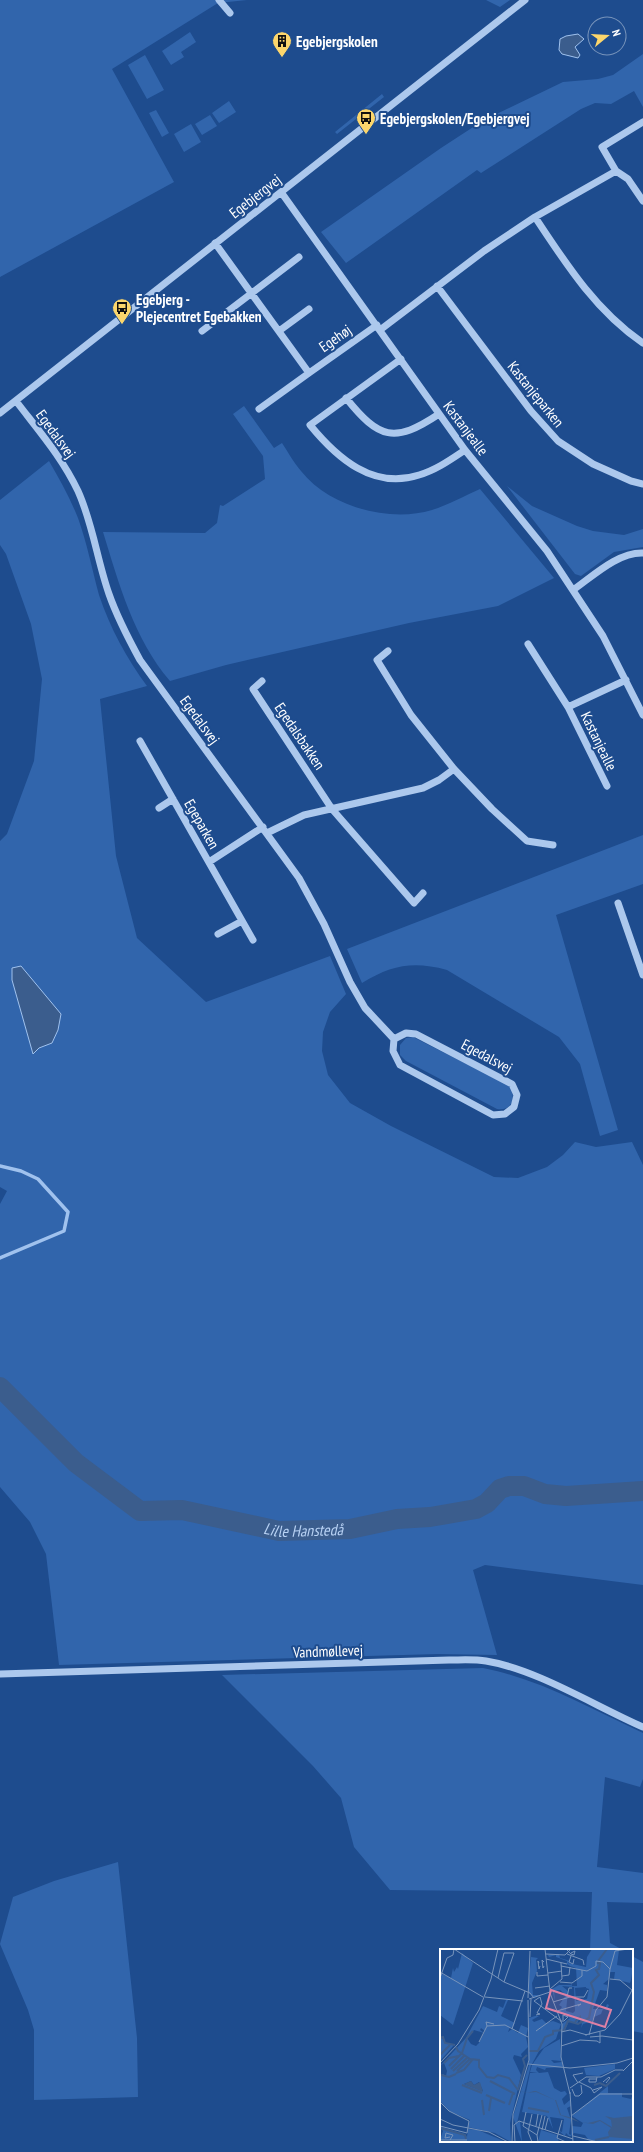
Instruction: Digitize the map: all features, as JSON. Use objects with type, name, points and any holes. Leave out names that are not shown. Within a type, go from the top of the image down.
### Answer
[{"type":"street","points":[[219,0],[230,13]]},
{"type":"street","name":"Egebjergvej","points":[[0,413],[526,0]]},
{"type":"street","points":[[643,122],[602,147],[616,171],[628,179],[643,201]]},
{"type":"street","points":[[378,327],[535,217],[616,171]]},
{"type":"street","name":"Kastanjealle","points":[[281,192],[465,450],[547,552],[603,636],[643,715]]},
{"type":"street","points":[[535,217],[560,255],[597,304],[626,332],[643,344]]},
{"type":"street","points":[[215,243],[309,373]]},
{"type":"street","points":[[202,331],[299,257]]},
{"type":"street","name":"Kastanjeparken","points":[[437,286],[531,411],[558,441],[593,464],[631,481],[643,484]]},
{"type":"street","points":[[279,331],[309,309]]},
{"type":"street","name":"Egehøj","points":[[259,409],[309,373],[378,327]]},
{"type":"street","points":[[401,359],[310,425],[328,447],[349,465],[373,475],[396,478],[418,476],[439,467],[465,450]]},
{"type":"street","points":[[346,398],[362,417],[376,429],[392,434],[409,431],[439,414]]},
{"type":"street","name":"Egedalsvej","points":[[16,401],[59,457],[78,491],[91,527],[108,593],[122,626],[140,660],[299,878],[324,924],[350,982],[365,1008],[394,1039],[393,1051],[400,1065],[493,1115],[505,1114],[514,1107],[517,1095],[512,1084],[416,1034],[406,1033],[394,1039]]},
{"type":"street","points":[[573,590],[617,560],[636,553],[643,553]]},
{"type":"street","name":"Kastanjealle","points":[[528,644],[568,707],[607,786]]},
{"type":"street","points":[[388,652],[377,660],[411,715],[454,769],[492,809],[527,841],[553,844]]},
{"type":"street","name":"Kastanjealle","points":[[568,707],[626,680]]},
{"type":"street","name":"Egedalsbakken","points":[[262,681],[253,689],[332,809],[414,903],[423,893]]},
{"type":"street","name":"Egeparken","points":[[140,740],[253,940]]},
{"type":"street","points":[[265,830],[304,815],[423,788],[440,780],[454,769]]},
{"type":"street","name":"Egeparken","points":[[159,808],[173,799]]},
{"type":"street","name":"Egeparken","points":[[209,862],[265,830]]},
{"type":"street","points":[[618,903],[643,975]]},
{"type":"street","points":[[218,934],[242,921]]},
{"type":"street","name":"Vandmøllevej","points":[[0,1674],[441,1660],[485,1661],[511,1667],[542,1679],[643,1727]]},
{"type":"shaded area","points":[[0,0],[247,0],[218,3],[112,69],[174,182],[0,277]]},
{"type":"shaded area","points":[[486,0],[510,0],[500,7]]},
{"type":"shaded area","points":[[190,32],[196,42],[181,52],[184,57],[171,65],[162,51]]},
{"type":"shaded area","points":[[578,34],[584,39],[575,47],[580,55],[578,58],[562,54],[559,50],[560,39],[566,36]]},
{"type":"shaded area","points":[[643,54],[643,107],[634,91],[611,104],[595,103],[581,109],[481,173],[477,170],[346,263],[321,232],[441,148],[484,120],[563,82],[598,79],[613,75]]},
{"type":"shaded area","points":[[145,55],[164,90],[147,99],[128,65]]},
{"type":"shaded area","points":[[382,94],[384,97],[337,134],[335,132]]},
{"type":"shaded area","points":[[229,101],[236,112],[219,123],[212,113]]},
{"type":"shaded area","points":[[156,110],[169,133],[162,137],[149,113]]},
{"type":"shaded area","points":[[210,115],[217,126],[202,135],[195,124]]},
{"type":"shaded area","points":[[191,124],[201,142],[184,152],[174,134]]},
{"type":"shaded area","points":[[244,406],[274,448],[282,443],[298,468],[313,484],[327,494],[344,503],[361,509],[379,513],[415,514],[438,508],[480,489],[554,578],[498,606],[409,623],[226,665],[170,681],[157,665],[137,629],[122,591],[103,532],[205,533],[217,523],[220,505],[223,506],[265,479],[263,456],[233,414]]},
{"type":"shaded area","points":[[49,461],[65,489],[78,518],[87,546],[99,595],[108,619],[126,654],[147,686],[100,699],[116,856],[137,938],[206,1002],[330,956],[346,994],[330,1012],[323,1032],[322,1051],[328,1075],[350,1103],[391,1126],[494,1177],[518,1178],[547,1167],[563,1155],[575,1142],[596,1147],[632,1142],[643,1165],[643,1585],[485,1565],[473,1570],[497,1655],[438,1654],[59,1665],[46,1554],[30,1522],[0,1487],[0,1204],[7,1191],[0,1187],[0,841],[7,834],[34,761],[42,679],[31,624],[6,554],[0,545],[0,500]]},
{"type":"shaded area","points":[[507,486],[532,506],[577,526],[593,531],[624,535],[643,529],[643,547],[614,552],[581,576],[575,574]]},
{"type":"shaded area","points":[[643,835],[643,884],[556,915],[618,1130],[600,1136],[580,1064],[559,1037],[447,970],[435,967],[413,965],[403,966],[383,972],[362,983],[347,949]]},
{"type":"shaded area","points":[[21,966],[61,1014],[58,1030],[52,1043],[39,1048],[33,1054],[12,980],[12,968]]},
{"type":"shaded area","points":[[413,1037],[510,1086],[513,1099],[510,1106],[507,1108],[497,1109],[406,1061],[400,1055],[400,1045],[406,1038]]},
{"type":"shaded area","points":[[483,1668],[525,1679],[545,1687],[643,1733],[643,1779],[640,1787],[605,1777],[597,1867],[643,1873],[643,1903],[607,1902],[610,1943],[621,1949],[590,1949],[592,1892],[390,1890],[354,1847],[341,1798],[313,1766],[222,1675]]},
{"type":"shaded area","points":[[118,1862],[137,2038],[138,2097],[34,2100],[34,2030],[28,2010],[0,1944],[13,1897],[54,1881]]},
{"type":"shaded area","points":[[633,1957],[643,1962],[643,2033],[633,2031]]},
{"type":"waterway","points":[[0,1166],[21,1171],[38,1179],[68,1212],[64,1231],[0,1258]]},
{"type":"waterway","name":"Lille Hanstedå","points":[[0,1387],[76,1463],[140,1511],[182,1510],[279,1531],[350,1529],[397,1519],[430,1517],[476,1509],[487,1503],[500,1489],[509,1486],[524,1486],[545,1494],[566,1496],[643,1491]]},
{"type":"place","name":"Egebjergskolen","points":[[282,58]]},
{"type":"place","name":"Egebjergskolen/Egebjergvej","points":[[366,135]]},
{"type":"place","name":"Egebjerg - Plejecentret Egebakken","points":[[122,325]]}]
